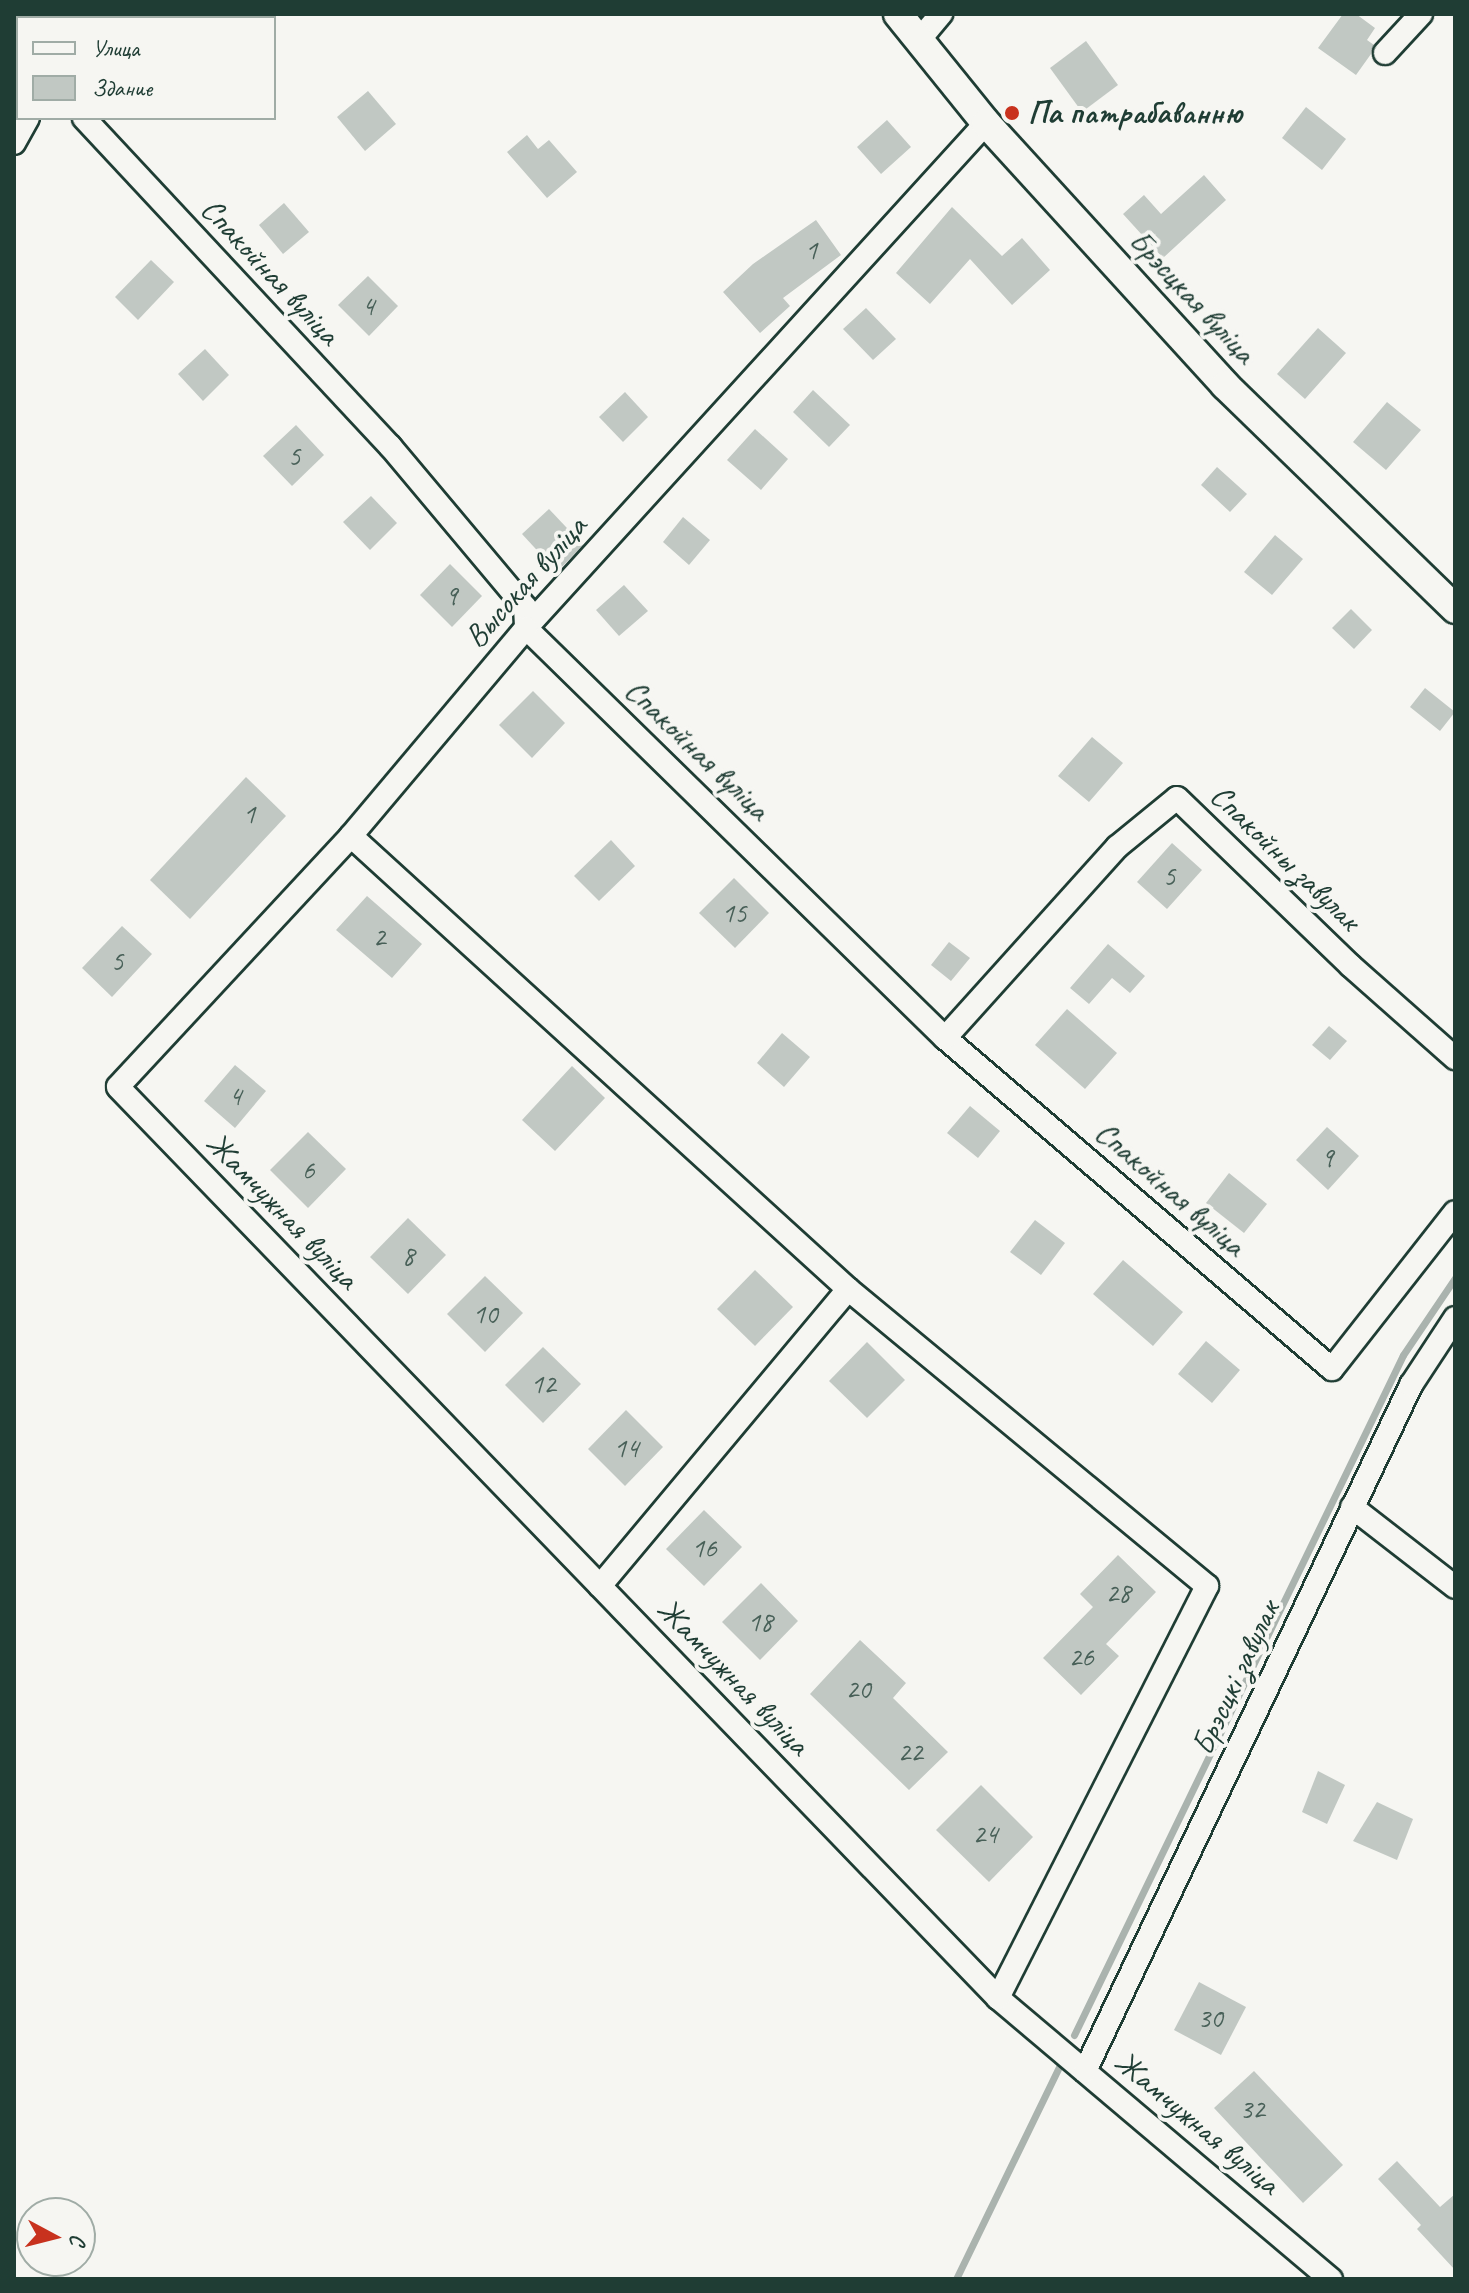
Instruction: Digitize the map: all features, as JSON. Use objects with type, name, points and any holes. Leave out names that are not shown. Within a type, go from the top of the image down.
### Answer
[{"type":"street","name":"Брэсцкая вуліца","points":[[898,14],[986,123],[1225,385],[1455,609]]},
{"type":"street","points":[[920,39],[941,14]]},
{"type":"street","points":[[1385,53],[1421,14]]},
{"type":"street","points":[[14,143],[27,120]]},
{"type":"street","name":"Спакойная вуліца","points":[[86,120],[390,446],[525,607],[526,628],[945,1038],[1332,1369],[1455,1212]]},
{"type":"street","name":"Высокая вуліца","points":[[118,1087],[351,836],[526,628],[986,123]]},
{"type":"street","name":"Спакойны завулак","points":[[945,1038],[1117,847],[1177,798],[1351,966],[1455,1058]]},
{"type":"street","points":[[351,836],[848,1289],[1207,1586],[998,1998]]},
{"type":"street","name":"Жамчужная вуліца","points":[[118,1087],[998,1998],[1331,2279]]},
{"type":"street","points":[[600,1586],[848,1289]]},
{"type":"street","name":"Брэсцкі завулак","points":[[1085,2071],[1411,1385],[1455,1318]]},
{"type":"street","points":[[1352,1507],[1455,1587]]},
{"type":"building","points":[[1343,14],[1356,14],[1375,28],[1367,40],[1374,45],[1371,54],[1356,75],[1318,48]]},
{"type":"building","points":[[1086,41],[1118,85],[1082,112],[1050,68]]},
{"type":"building","points":[[368,91],[396,124],[365,151],[337,117]]},
{"type":"building","points":[[1306,107],[1346,139],[1322,170],[1282,138]]},
{"type":"building","points":[[887,120],[911,147],[881,174],[857,147]]},
{"type":"building","points":[[527,135],[538,149],[549,140],[577,172],[547,198],[507,152]]},
{"type":"building","points":[[1204,175],[1226,200],[1163,258],[1123,214],[1144,195],[1161,214]]},
{"type":"building","points":[[284,203],[309,232],[283,254],[259,225]]},
{"type":"building","points":[[952,207],[1002,256],[1022,238],[1050,270],[1012,305],[970,259],[930,304],[896,273]]},
{"type":"building","points":[[816,220],[841,255],[783,298],[790,306],[760,333],[723,292],[753,264]]},
{"type":"building","points":[[151,260],[174,282],[138,320],[115,297]]},
{"type":"building","points":[[368,276],[398,306],[369,336],[338,305]]},
{"type":"building","points":[[866,308],[896,339],[873,360],[843,329]]},
{"type":"building","points":[[1318,328],[1346,353],[1305,399],[1277,374]]},
{"type":"building","points":[[205,349],[229,375],[203,401],[178,374]]},
{"type":"building","points":[[813,390],[850,425],[829,447],[793,412]]},
{"type":"building","points":[[625,392],[648,417],[623,442],[599,417]]},
{"type":"building","points":[[1387,402],[1421,430],[1386,470],[1353,442]]},
{"type":"building","points":[[296,425],[324,455],[292,486],[263,456]]},
{"type":"building","points":[[755,429],[788,459],[761,490],[727,460]]},
{"type":"building","points":[[1217,467],[1247,494],[1230,512],[1201,485]]},
{"type":"building","points":[[371,496],[397,523],[370,550],[343,522]]},
{"type":"building","points":[[549,509],[583,545],[557,572],[522,534]]},
{"type":"building","points":[[683,517],[710,540],[689,565],[663,542]]},
{"type":"building","points":[[1275,535],[1303,559],[1272,595],[1244,572]]},
{"type":"building","points":[[450,564],[482,596],[452,627],[420,595]]},
{"type":"building","points":[[624,585],[648,611],[619,636],[596,610]]},
{"type":"building","points":[[1351,609],[1372,630],[1354,649],[1332,628]]},
{"type":"building","points":[[1425,688],[1455,712],[1440,731],[1410,707]]},
{"type":"building","points":[[533,691],[565,723],[532,758],[499,725]]},
{"type":"building","points":[[1092,737],[1123,763],[1089,802],[1058,776]]},
{"type":"building","points":[[246,777],[286,816],[190,919],[150,880]]},
{"type":"building","points":[[611,840],[635,866],[599,901],[574,876]]},
{"type":"building","points":[[1172,843],[1202,870],[1167,909],[1137,882]]},
{"type":"building","points":[[734,878],[769,913],[735,948],[699,913]]},
{"type":"building","points":[[367,896],[422,944],[392,978],[336,930]]},
{"type":"building","points":[[122,926],[152,954],[112,997],[82,968]]},
{"type":"building","points":[[949,942],[970,958],[951,981],[931,965]]},
{"type":"building","points":[[1108,944],[1145,976],[1130,993],[1112,978],[1089,1004],[1070,988]]},
{"type":"building","points":[[1067,1009],[1117,1053],[1085,1089],[1035,1045]]},
{"type":"building","points":[[1329,1026],[1347,1041],[1330,1060],[1312,1045]]},
{"type":"building","points":[[782,1033],[810,1057],[784,1087],[757,1063]]},
{"type":"building","points":[[235,1065],[266,1091],[235,1128],[204,1101]]},
{"type":"building","points":[[572,1066],[605,1098],[555,1151],[522,1120]]},
{"type":"building","points":[[970,1106],[1000,1131],[978,1158],[947,1133]]},
{"type":"building","points":[[1327,1127],[1359,1156],[1328,1190],[1296,1160]]},
{"type":"building","points":[[308,1132],[346,1169],[308,1208],[270,1170]]},
{"type":"building","points":[[1229,1173],[1267,1204],[1244,1233],[1206,1203]]},
{"type":"building","points":[[408,1218],[446,1255],[408,1294],[370,1257]]},
{"type":"building","points":[[1035,1220],[1065,1243],[1041,1275],[1010,1252]]},
{"type":"building","points":[[1123,1260],[1183,1312],[1153,1346],[1093,1294]]},
{"type":"building","points":[[755,1270],[793,1307],[755,1346],[717,1309]]},
{"type":"building","points":[[485,1276],[523,1313],[485,1352],[447,1314]]},
{"type":"building","points":[[1206,1341],[1240,1370],[1212,1403],[1178,1374]]},
{"type":"building","points":[[867,1342],[905,1380],[867,1418],[829,1381]]},
{"type":"building","points":[[543,1347],[581,1384],[543,1423],[505,1385]]},
{"type":"building","points":[[626,1410],[663,1447],[625,1486],[588,1449]]},
{"type":"building","points":[[704,1510],[742,1547],[704,1586],[666,1549]]},
{"type":"building","points":[[1118,1555],[1156,1592],[1106,1644],[1119,1656],[1081,1695],[1043,1658],[1093,1607],[1080,1594]]},
{"type":"building","points":[[761,1583],[798,1621],[760,1660],[722,1622]]},
{"type":"building","points":[[860,1640],[906,1683],[893,1698],[948,1752],[909,1790],[810,1694]]},
{"type":"building","points":[[1318,1771],[1345,1785],[1327,1824],[1302,1812]]},
{"type":"building","points":[[981,1785],[1033,1837],[989,1882],[936,1830]]},
{"type":"building","points":[[1377,1802],[1413,1819],[1397,1860],[1353,1841]]},
{"type":"building","points":[[1199,1982],[1246,2007],[1221,2055],[1174,2030]]},
{"type":"building","points":[[1254,2071],[1343,2165],[1303,2203],[1214,2108]]},
{"type":"building","points":[[1397,2161],[1440,2207],[1455,2194],[1455,2270],[1417,2229],[1421,2225],[1378,2179]]},
{"type":"waterway","points":[[1074,2035],[1403,1355],[1455,1278]]},
{"type":"waterway","points":[[956,2279],[1059,2067]]},
{"type":"place","name":"Па патрабаванню","points":[[1012,113]]}]
